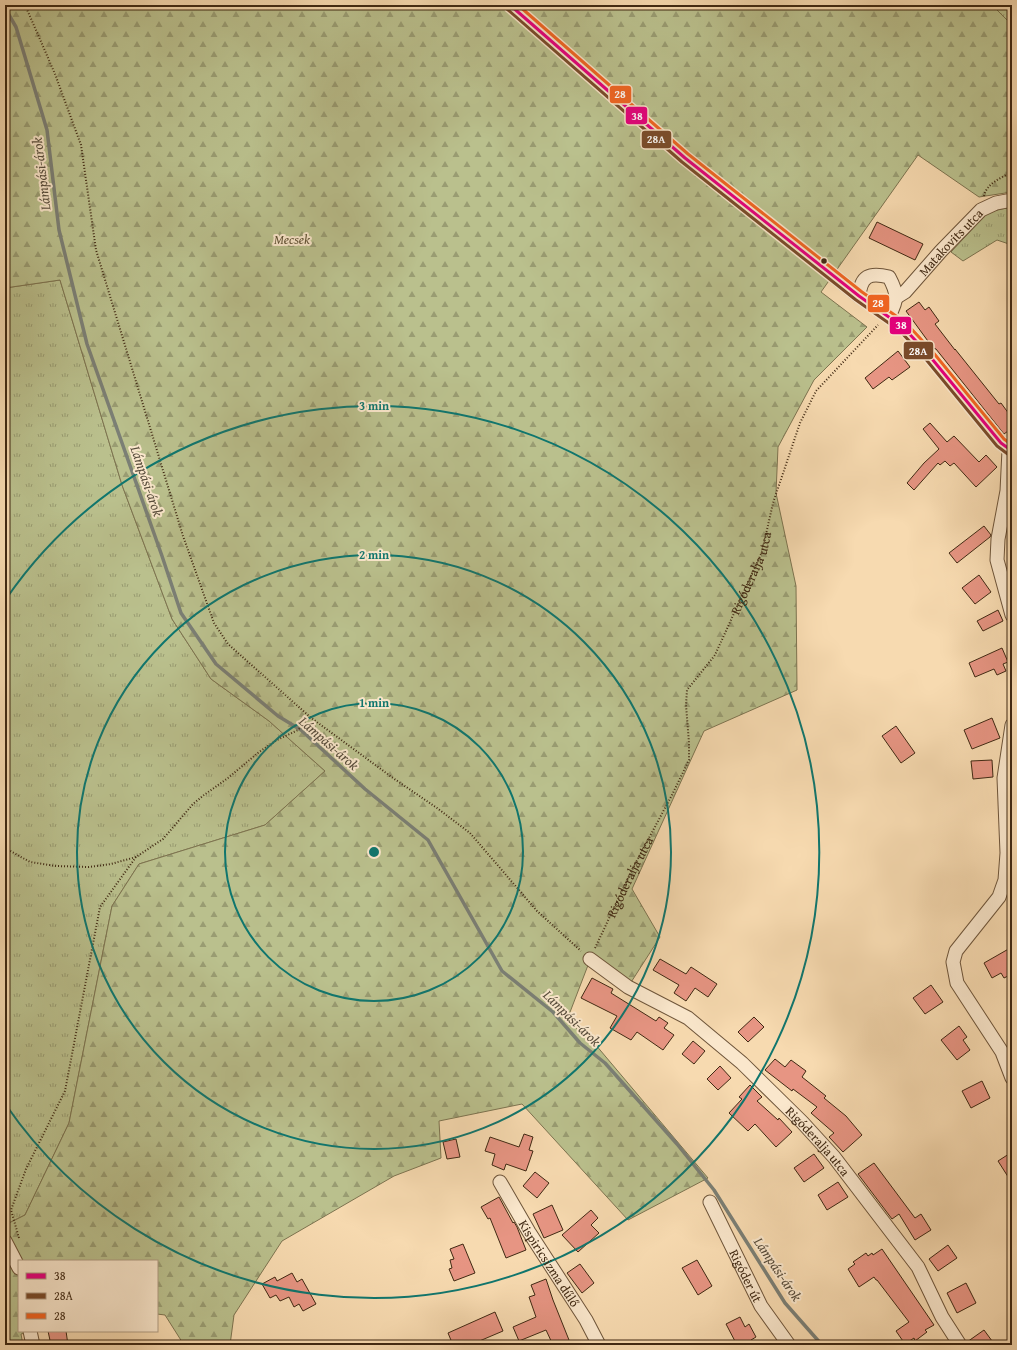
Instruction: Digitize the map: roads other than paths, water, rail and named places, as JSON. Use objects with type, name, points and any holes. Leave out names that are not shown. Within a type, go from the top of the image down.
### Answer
[{"type":"street","points":[[510,5],[685,158],[859,296],[903,327],[928,354],[1000,443],[1011,450],[1008,491],[998,539],[997,560],[1012,615]]},
{"type":"street","name":"Matakovits utca","points":[[897,297],[905,292],[941,251],[981,210],[996,202],[1012,200]]},
{"type":"street","points":[[859,296],[860,286],[869,276],[880,274],[889,277],[895,288],[897,297],[887,315]]},
{"type":"street","points":[[1012,725],[1004,778],[1007,853],[1005,880],[999,897],[956,951],[953,962],[956,983],[1002,1052],[1012,1078]]},
{"type":"street","name":"Rigóderalja utca","points":[[590,959],[628,987],[688,1018],[742,1063],[802,1122],[834,1157],[918,1267],[942,1317],[960,1345]]},
{"type":"street","name":"Kispiricsizma dűlő","points":[[500,1182],[529,1232],[582,1314],[598,1345]]},
{"type":"street","name":"Rigóder út","points":[[710,1202],[761,1306],[789,1345]]},
{"type":"street","points":[[5,1241],[18,1266]]},
{"type":"street","points":[[30,1332],[33,1345]]},
{"type":"waterway","name":"Lámpási-árok","points":[[5,8],[16,27],[47,130],[59,230],[87,344],[181,613],[216,664],[278,716],[301,730],[365,789],[428,840],[502,971],[553,1012],[580,1043],[605,1063],[677,1144],[714,1190],[785,1303],[822,1345]]},
{"type":"park label","name":"Mecsek","points":[[292,239]]}]
